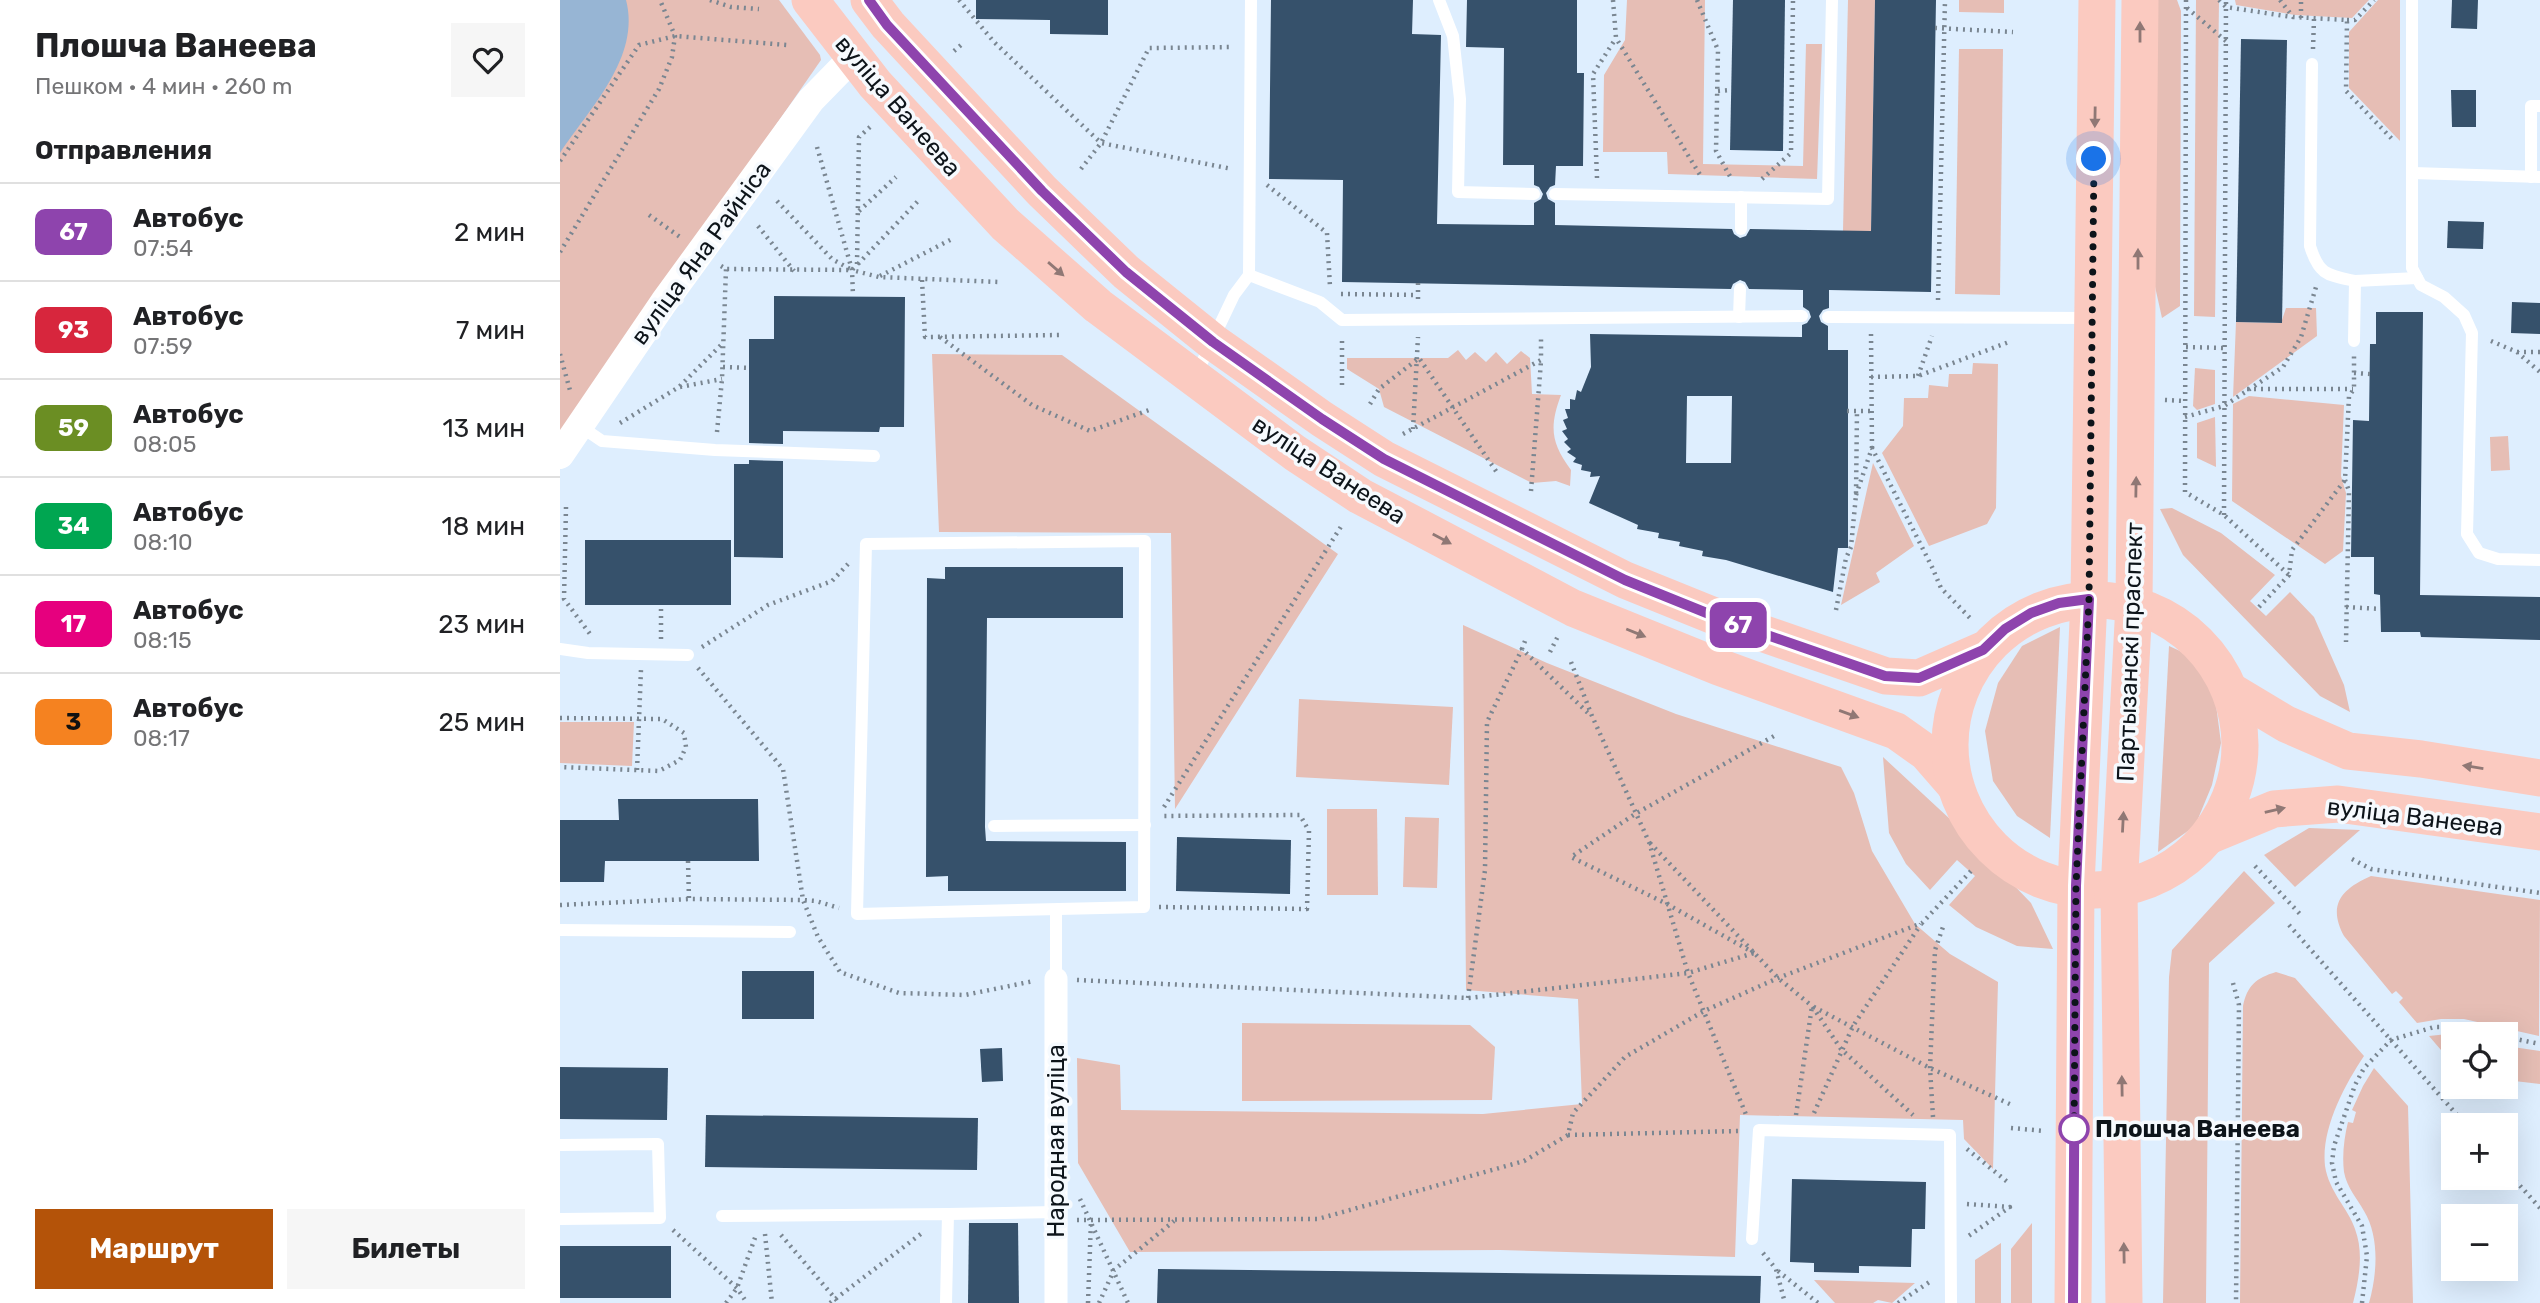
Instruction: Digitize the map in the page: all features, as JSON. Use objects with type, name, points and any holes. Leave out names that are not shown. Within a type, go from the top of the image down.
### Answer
[{"type":"main road","name":"вуліца Ванеева","points":[[810,0],[852,58],[1005,224],[1098,306],[1295,453],[1360,496],[1573,608],[1719,667],[1896,731],[1927,754],[1954,784]]},
{"type":"main road","name":"Партызанскі праспект","points":[[2073,1303],[2076,886],[2089,599],[2097,0]]},
{"type":"main road","name":"Партызанскі праспект","points":[[2124,1303],[2119,890],[2134,604],[2140,0]]},
{"type":"main road","name":"вуліца Ванеева","points":[[878,12],[1042,191],[1126,272],[1213,342],[1384,459],[1625,580],[1712,615],[1885,676],[1919,678],[1976,634]]},
{"type":"main road","points":[[852,58],[878,12]]},
{"type":"main road","points":[[2089,599],[2134,604],[2175,622],[2208,652],[2231,691],[2241,740],[2235,790],[2211,835],[2192,855],[2170,871],[2146,883],[2119,890],[2076,886],[2034,877],[1997,856],[1969,823],[1954,784],[1949,748],[1952,713],[1976,634],[2005,629],[2031,613],[2059,603],[2089,599]]},
{"type":"main road","points":[[2231,691],[2286,724],[2348,751],[2421,759],[2540,778]]},
{"type":"main road","name":"вуліца Ванеева","points":[[2211,835],[2274,808],[2338,804],[2540,832]]},
{"type":"street","name":"вуліца Яна Райніса","points":[[560,455],[664,302],[811,100],[852,58]]},
{"type":"street","name":"Народная вуліца","points":[[1056,979],[1056,1303]]},
{"type":"lane","points":[[1194,379],[1234,295],[1249,275],[1251,0]]},
{"type":"lane","points":[[1439,0],[1453,36],[1460,99],[1458,192],[1534,194]]},
{"type":"lane","points":[[1555,194],[1828,199],[1832,0]]},
{"type":"lane","points":[[2412,0],[2412,268],[2421,285],[2444,297],[2463,315],[2472,333],[2467,534],[2479,553],[2498,559],[2540,560]]},
{"type":"lane","points":[[2312,64],[2310,246],[2316,265],[2328,275],[2355,281],[2417,278]]},
{"type":"lane","points":[[2413,173],[2535,177],[2531,106],[2540,106]]},
{"type":"lane","points":[[1741,197],[1741,229]]},
{"type":"lane","points":[[1249,275],[1320,302],[1342,320],[1802,316]]},
{"type":"lane","points":[[2354,341],[2355,281]]},
{"type":"lane","points":[[1739,317],[1740,289]]},
{"type":"lane","points":[[1828,317],[2092,318]]},
{"type":"lane","points":[[580,425],[602,441],[715,450],[874,456]]},
{"type":"lane","points":[[1145,541],[1145,831],[1144,906],[1056,911],[857,914],[866,544],[1145,541]]},
{"type":"lane","points":[[560,649],[588,653],[688,655]]},
{"type":"lane","points":[[994,826],[1145,831]]},
{"type":"lane","points":[[1056,911],[1056,979]]},
{"type":"lane","points":[[560,930],[790,932]]},
{"type":"lane","points":[[1752,1239],[1759,1130],[1950,1135],[1951,1303]]},
{"type":"lane","points":[[560,1145],[658,1144],[660,1218],[560,1220]]},
{"type":"lane","points":[[946,1303],[948,1213]]},
{"type":"lane","points":[[722,1216],[948,1213],[1056,1216]]},
{"type":"path","points":[[560,252],[659,89],[672,57],[675,36],[660,0]]},
{"type":"path","points":[[710,0],[731,7],[759,9]]},
{"type":"path","points":[[959,0],[993,42],[1101,143],[1251,173],[1328,233],[1330,294],[1418,295]]},
{"type":"path","points":[[1613,0],[1616,38],[1713,197]]},
{"type":"path","points":[[1697,0],[1718,50],[1716,151],[1741,197],[1791,153],[1793,0]]},
{"type":"path","points":[[1919,376],[1938,317],[1945,0]]},
{"type":"path","points":[[2186,0],[2185,492],[2224,516],[2289,575]]},
{"type":"path","points":[[2219,0],[2226,7],[2301,18],[2347,20],[2355,20],[2374,0]]},
{"type":"path","points":[[2224,516],[2226,0]]},
{"type":"path","points":[[2280,0],[2293,17]]},
{"type":"path","points":[[2301,0],[2301,18]]},
{"type":"path","points":[[1785,7],[1792,8]]},
{"type":"path","points":[[2186,8],[2226,41]]},
{"type":"path","points":[[2312,64],[2314,19]]},
{"type":"path","points":[[2347,20],[2346,91],[2397,144],[2413,145]]},
{"type":"path","points":[[1936,28],[2013,32]]},
{"type":"path","points":[[560,161],[639,45],[675,36],[787,46]]},
{"type":"path","points":[[1598,195],[1593,74],[1616,38]]},
{"type":"path","points":[[1081,169],[1101,143],[1149,48],[1251,47]]},
{"type":"path","points":[[1717,91],[1731,90]]},
{"type":"path","points":[[857,264],[859,137],[870,127]]},
{"type":"path","points":[[817,147],[852,270],[853,296]]},
{"type":"path","points":[[858,212],[896,177]]},
{"type":"path","points":[[777,201],[831,259],[852,270],[879,277],[999,282]]},
{"type":"path","points":[[715,450],[723,379],[726,270],[852,270],[918,201]]},
{"type":"path","points":[[649,215],[673,232]]},
{"type":"path","points":[[758,226],[794,271]]},
{"type":"path","points":[[879,277],[954,239]]},
{"type":"path","points":[[2185,417],[2224,405],[2283,367],[2301,337],[2322,270]]},
{"type":"path","points":[[922,280],[925,337],[1060,335]]},
{"type":"path","points":[[1418,283],[1419,358],[1413,430],[1541,360]]},
{"type":"path","points":[[1856,495],[1872,448],[1871,317]]},
{"type":"path","points":[[1531,491],[1541,360],[1540,318]]},
{"type":"path","points":[[2472,333],[2517,352],[2540,372]]},
{"type":"path","points":[[940,337],[1032,405],[1090,431],[1152,409]]},
{"type":"path","points":[[2346,642],[2348,396],[2354,389],[2354,341]]},
{"type":"path","points":[[1871,377],[1919,376],[2009,342]]},
{"type":"path","points":[[610,429],[679,387],[723,343]]},
{"type":"path","points":[[2186,347],[2224,348]]},
{"type":"path","points":[[2517,352],[2540,352]]},
{"type":"path","points":[[1342,358],[1342,385]]},
{"type":"path","points":[[1370,404],[1379,388],[1419,358]]},
{"type":"path","points":[[1419,358],[1498,474]]},
{"type":"path","points":[[723,367],[750,368]]},
{"type":"path","points":[[2354,373],[2370,374]]},
{"type":"path","points":[[679,387],[723,379]]},
{"type":"path","points":[[2247,390],[2354,389]]},
{"type":"path","points":[[1847,411],[1871,411]]},
{"type":"path","points":[[1836,610],[1846,558],[1852,547],[1857,411]]},
{"type":"path","points":[[1872,448],[1941,588],[1976,634]]},
{"type":"path","points":[[2259,607],[2289,575],[2292,550],[2348,479]]},
{"type":"path","points":[[566,507],[564,598],[590,632],[588,653]]},
{"type":"path","points":[[1145,831],[1159,816],[1342,526]]},
{"type":"path","points":[[866,544],[832,581],[768,605],[723,636],[688,655],[783,769],[803,900],[818,937],[840,972],[899,993],[965,995],[1056,979],[1468,998],[1688,973],[1754,953]]},
{"type":"path","points":[[661,605],[661,654]]},
{"type":"path","points":[[2346,607],[2381,609]]},
{"type":"path","points":[[1468,998],[1485,870],[1487,722],[1525,640]]},
{"type":"path","points":[[1522,649],[1592,716]]},
{"type":"path","points":[[637,770],[641,654]]},
{"type":"path","points":[[1570,662],[1649,842],[1688,973],[1747,1117],[1759,1130]]},
{"type":"path","points":[[560,718],[662,719],[684,733],[686,747],[680,760],[659,771],[560,767]]},
{"type":"path","points":[[1754,953],[1667,904],[1571,857],[1635,814],[1774,736]]},
{"type":"path","points":[[1144,906],[1307,909],[1308,831],[1300,815],[1159,816]]},
{"type":"path","points":[[1649,842],[1778,978],[1812,1006],[1930,1068],[2012,1105]]},
{"type":"path","points":[[2353,859],[2371,869],[2540,893]]},
{"type":"path","points":[[688,861],[688,899]]},
{"type":"path","points":[[2255,866],[2300,914]]},
{"type":"path","points":[[1800,1130],[1853,1026],[1922,923],[1971,871]]},
{"type":"path","points":[[560,905],[688,899],[803,900],[816,901],[857,914]]},
{"type":"path","points":[[1568,1135],[1573,1112],[1625,1057],[1704,1010],[1778,978],[1922,923]]},
{"type":"path","points":[[1934,1134],[1930,1068],[1935,950],[1944,924]]},
{"type":"path","points":[[2289,925],[2455,1113]]},
{"type":"path","points":[[2233,984],[2239,1005],[2236,1303]]},
{"type":"path","points":[[1812,1006],[1841,1049],[1934,1134]]},
{"type":"path","points":[[1800,1130],[1812,1006]]},
{"type":"path","points":[[2362,1303],[2367,1256],[2362,1226],[2336,1182],[2332,1163],[2334,1146],[2355,1085],[2364,1068],[2391,1040],[2441,1027]]},
{"type":"path","points":[[2518,1039],[2540,1044]]},
{"type":"path","points":[[2011,1128],[2028,1129]]},
{"type":"path","points":[[1056,1216],[1091,1220],[1318,1220],[1524,1161],[1568,1135],[1759,1130]]},
{"type":"path","points":[[1950,1135],[2010,1184]]},
{"type":"path","points":[[2518,1183],[2540,1208]]},
{"type":"path","points":[[1950,1202],[2010,1207],[1951,1248]]},
{"type":"path","points":[[830,1303],[837,1301],[948,1213]]},
{"type":"path","points":[[726,1303],[737,1288],[763,1214]]},
{"type":"path","points":[[763,1214],[837,1301]]},
{"type":"path","points":[[763,1214],[772,1303]]},
{"type":"path","points":[[660,1218],[737,1288],[747,1303]]},
{"type":"path","points":[[1091,1220],[1128,1303]]},
{"type":"path","points":[[1088,1303],[1091,1220]]},
{"type":"path","points":[[1099,1303],[1114,1270],[1174,1221]]},
{"type":"path","points":[[1752,1239],[1776,1269],[1818,1303]]},
{"type":"path","points":[[1776,1269],[1785,1303]]},
{"type":"path","points":[[1898,1303],[1931,1281]]},
{"type":"shaded area","points":[[560,0],[779,0],[821,60],[560,436]]},
{"type":"shaded area","points":[[1627,0],[1705,0],[1703,164],[1803,166],[1806,44],[1822,44],[1817,179],[1668,174],[1667,152],[1603,152],[1604,75],[1625,40]]},
{"type":"shaded area","points":[[1848,0],[1875,0],[1871,231],[1843,231]]},
{"type":"shaded area","points":[[1959,0],[2004,0],[2004,13],[1959,12]]},
{"type":"shaded area","points":[[2156,0],[2177,0],[2181,11],[2180,306],[2162,318],[2152,273]]},
{"type":"shaded area","points":[[2196,0],[2219,0],[2215,317],[2194,316]]},
{"type":"shaded area","points":[[2235,0],[2369,0],[2352,18],[2295,15],[2236,5]]},
{"type":"shaded area","points":[[2378,0],[2400,0],[2400,141],[2349,88],[2349,32]]},
{"type":"shaded area","points":[[1959,49],[2003,49],[2000,295],[1955,294]]},
{"type":"shaded area","points":[[2286,308],[2316,308],[2317,336],[2233,397],[2236,322],[2281,323]]},
{"type":"shaded area","points":[[1458,350],[1466,360],[1475,352],[1486,362],[1496,352],[1507,364],[1521,351],[1530,358],[1532,394],[1561,395],[1555,416],[1554,434],[1559,451],[1571,470],[1570,486],[1556,481],[1532,483],[1384,407],[1379,389],[1347,369],[1347,358],[1448,358]]},
{"type":"shaded area","points":[[932,354],[1062,355],[1338,554],[1175,809],[1171,533],[939,532]]},
{"type":"shaded area","points":[[1973,363],[1998,364],[1996,508],[1987,524],[1929,546],[1882,453],[1903,426],[1904,398],[1928,398],[1929,385],[1948,387],[1949,374],[1972,374]]},
{"type":"shaded area","points":[[2195,368],[2215,370],[2215,404],[2197,410],[2193,406]]},
{"type":"shaded area","points":[[2249,396],[2344,405],[2341,476],[2346,493],[2343,551],[2325,564],[2232,501],[2233,404]]},
{"type":"shaded area","points":[[2215,417],[2216,467],[2197,458],[2197,423]]},
{"type":"shaded area","points":[[2508,436],[2510,470],[2491,471],[2490,437]]},
{"type":"shaded area","points":[[1873,463],[1914,546],[1876,573],[1880,582],[1841,605]]},
{"type":"shaded area","points":[[2172,508],[2221,533],[2275,575],[2250,601],[2266,616],[2290,592],[2314,617],[2344,685],[2350,712],[2320,696],[2183,555],[2160,509]]},
{"type":"shaded area","points":[[1463,625],[1547,663],[1676,714],[1841,767],[1854,793],[1872,851],[1915,924],[1950,954],[1998,982],[1993,1169],[1964,1139],[1963,1120],[1740,1115],[1735,1257],[1500,1250],[1130,1252],[1078,1163],[1077,1058],[1120,1065],[1121,1110],[1483,1114],[1582,1104],[1578,999],[1466,990]]},
{"type":"shaded area","points":[[2060,627],[2050,838],[2017,816],[1993,781],[1985,731],[1998,683],[2022,646]]},
{"type":"shaded area","points":[[2169,646],[2191,656],[2215,697],[2221,743],[2212,785],[2195,826],[2158,852]]},
{"type":"shaded area","points":[[1299,699],[1453,707],[1449,785],[1296,777]]},
{"type":"shaded area","points":[[560,722],[634,722],[632,766],[560,763]]},
{"type":"shaded area","points":[[1883,757],[1951,820],[2031,903],[2053,949],[2017,946],[1976,927],[1949,905],[1975,876],[1957,860],[1930,890],[1906,864],[1889,833]]},
{"type":"shaded area","points":[[1327,809],[1377,809],[1378,895],[1327,895]]},
{"type":"shaded area","points":[[1405,817],[1439,818],[1437,888],[1403,887]]},
{"type":"shaded area","points":[[2309,828],[2360,830],[2295,887],[2264,855]]},
{"type":"shaded area","points":[[2244,871],[2275,903],[2209,963],[2206,1303],[2163,1303],[2169,977],[2172,950]]},
{"type":"shaded area","points":[[2371,876],[2540,900],[2539,1036],[2518,1031],[2518,1022],[2441,1019],[2417,1023],[2399,1002],[2403,998],[2396,991],[2392,994],[2344,936],[2339,925],[2337,906],[2340,899]]},
{"type":"shaded area","points":[[2276,972],[2295,978],[2364,1056],[2336,1108],[2330,1123],[2325,1152],[2325,1166],[2330,1184],[2352,1221],[2358,1238],[2360,1266],[2353,1303],[2240,1303],[2243,1006],[2247,993],[2254,984]]},
{"type":"shaded area","points":[[1242,1023],[1470,1025],[1495,1047],[1492,1100],[1242,1101]]},
{"type":"shaded area","points":[[2441,1035],[2441,1050],[2429,1036]]},
{"type":"shaded area","points":[[2518,1048],[2540,1051],[2540,1084],[2518,1081]]},
{"type":"shaded area","points":[[2374,1068],[2408,1106],[2413,1303],[2369,1303],[2375,1268],[2373,1232],[2344,1172],[2348,1122],[2353,1123],[2356,1112],[2352,1110]]},
{"type":"shaded area","points":[[2032,1223],[2032,1303],[2011,1303],[2011,1249]]},
{"type":"shaded area","points":[[2001,1243],[2001,1303],[1975,1303],[1975,1260]]},
{"type":"shaded area","points":[[1814,1280],[1915,1283],[1892,1303],[1878,1300],[1873,1303],[1835,1303]]},
{"type":"water","points":[[560,0],[626,0],[629,21],[620,62],[598,100],[560,153]]},
{"type":"building","points":[[976,0],[1108,0],[1108,35],[1050,34],[1050,20],[976,19]]},
{"type":"building","points":[[1271,0],[1413,0],[1412,34],[1441,35],[1437,224],[1534,225],[1534,203],[1541,199],[1543,194],[1539,187],[1534,185],[1534,165],[1503,165],[1504,48],[1466,47],[1467,0],[1577,0],[1577,73],[1584,73],[1583,166],[1556,166],[1555,185],[1546,193],[1548,199],[1555,203],[1555,225],[1732,229],[1740,238],[1746,236],[1750,229],[1871,231],[1875,0],[1936,0],[1931,292],[1829,290],[1829,308],[1823,310],[1819,316],[1821,322],[1828,326],[1828,350],[1848,350],[1848,548],[1838,548],[1833,592],[1726,560],[1702,556],[1703,551],[1679,546],[1680,542],[1658,538],[1659,533],[1637,529],[1638,525],[1589,503],[1600,476],[1590,477],[1591,472],[1581,470],[1582,465],[1573,462],[1576,458],[1567,452],[1571,449],[1564,442],[1568,439],[1562,431],[1567,429],[1563,420],[1568,418],[1565,409],[1570,409],[1570,399],[1575,400],[1577,390],[1581,392],[1591,367],[1590,334],[1802,337],[1802,325],[1811,317],[1809,311],[1803,307],[1803,290],[1749,289],[1745,282],[1740,280],[1733,284],[1731,289],[1342,282],[1343,180],[1269,179]],"holes":[[[1687,396],[1732,396],[1731,463],[1686,463]]]},
{"type":"building","points":[[1733,0],[1785,0],[1783,151],[1730,150]]},
{"type":"building","points":[[2452,0],[2478,0],[2477,29],[2451,28]]},
{"type":"building","points":[[2241,39],[2287,40],[2282,323],[2236,322]]},
{"type":"building","points":[[2451,90],[2476,90],[2476,127],[2452,127]]},
{"type":"building","points":[[2448,221],[2484,222],[2483,249],[2447,248]]},
{"type":"building","points":[[774,296],[905,297],[904,427],[880,427],[879,432],[783,431],[783,444],[749,443],[749,339],[774,339]]},
{"type":"building","points":[[2512,302],[2540,303],[2540,334],[2511,333]]},
{"type":"building","points":[[2376,312],[2423,312],[2420,595],[2540,597],[2540,640],[2421,637],[2420,632],[2381,632],[2380,595],[2374,594],[2374,557],[2351,557],[2353,420],[2369,421],[2370,344],[2376,344]]},
{"type":"building","points":[[749,460],[783,461],[783,558],[734,557],[734,464],[749,464]]},
{"type":"building","points":[[585,540],[731,540],[731,605],[585,605]]},
{"type":"building","points":[[945,567],[1123,567],[1123,618],[987,618],[985,827],[986,841],[1126,842],[1126,891],[948,891],[948,876],[926,877],[927,578],[945,579]]},
{"type":"building","points":[[618,799],[758,799],[759,861],[605,861],[604,882],[560,882],[560,820],[619,820]]},
{"type":"building","points":[[1177,837],[1291,840],[1290,894],[1176,891]]},
{"type":"building","points":[[742,971],[814,971],[814,1019],[742,1019]]},
{"type":"building","points":[[1002,1048],[1003,1081],[982,1082],[980,1049]]},
{"type":"building","points":[[560,1067],[668,1068],[667,1120],[560,1119]]},
{"type":"building","points":[[706,1115],[978,1118],[977,1170],[705,1167]]},
{"type":"building","points":[[1792,1179],[1926,1182],[1925,1229],[1912,1229],[1911,1267],[1859,1266],[1859,1273],[1814,1272],[1814,1263],[1790,1262]]},
{"type":"building","points":[[969,1223],[1018,1223],[1019,1303],[968,1303]]},
{"type":"building","points":[[560,1246],[671,1246],[671,1298],[560,1298]]},
{"type":"building","points":[[1158,1269],[1761,1276],[1760,1303],[1157,1303]]},
{"type":"bus line","name":"67","points":[[869,0],[887,25],[1042,191],[1126,272],[1213,342],[1384,459],[1625,580],[1724,620],[1885,676],[1919,678],[1983,650],[2005,629],[2031,613],[2059,603],[2089,599],[2076,886],[2073,1303]]},
{"type":"place","name":"Плошча Ванеева","points":[[2074,1129]]},
{"type":"route","points":[[2074,1129],[2074,1135],[2076,886],[2089,599],[2094,159]]}]
